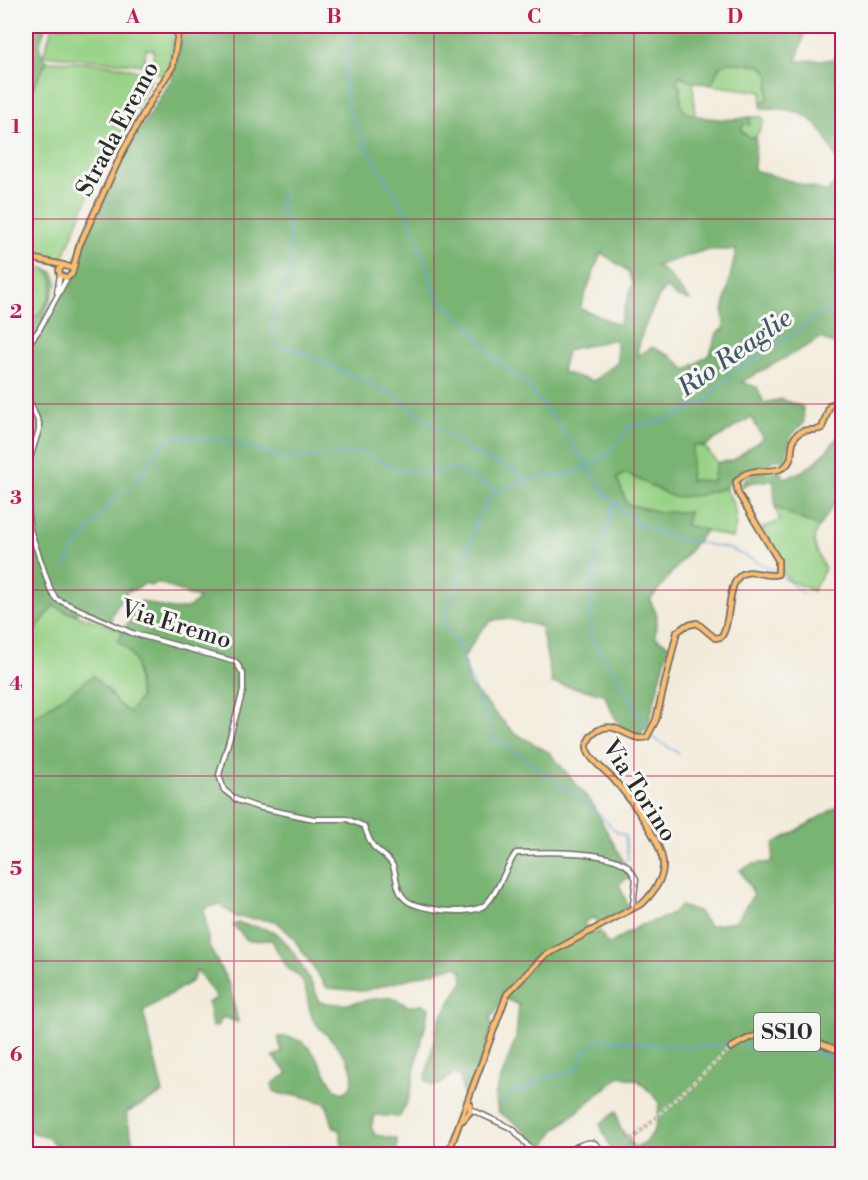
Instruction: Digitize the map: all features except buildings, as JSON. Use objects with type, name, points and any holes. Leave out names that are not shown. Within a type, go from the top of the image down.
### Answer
[{"type":"main road","name":"Strada Eremo","points":[[67,278],[72,274],[79,246],[147,107],[173,66],[179,26]]},
{"type":"main road","name":"Strada Eremo","points":[[60,275],[64,265],[79,246]]},
{"type":"main road","points":[[26,257],[72,268]]},
{"type":"main road","points":[[44,263],[67,278]]},
{"type":"main road","name":"Via Torino","points":[[448,1155],[467,1111],[500,1008],[507,994],[544,956],[621,916],[633,906],[643,903],[653,893],[662,876],[663,864],[649,831],[627,798],[589,754],[587,744],[589,737],[600,729],[612,726],[636,739],[647,737],[656,720],[677,632],[685,626],[697,623],[715,638],[720,637],[724,630],[734,584],[739,576],[746,573],[772,576],[778,574],[778,560],[738,493],[736,482],[744,474],[783,468],[790,462],[795,436],[800,431],[822,428],[830,405],[843,400]]},
{"type":"main road","name":"SS10","points":[[731,1048],[759,1033],[783,1032],[843,1052]]},
{"type":"street","points":[[56,298],[60,275]]},
{"type":"street","points":[[26,346],[39,330],[67,278]]},
{"type":"street","name":"Via Eremo","points":[[26,394],[39,423],[37,444],[27,468],[29,527],[51,591],[56,599],[132,633],[236,662],[243,674],[243,691],[219,775],[224,790],[237,800],[256,807],[314,819],[347,819],[364,826],[373,846],[392,864],[399,889],[407,901],[434,909],[465,912],[484,906],[495,893],[505,868],[516,853],[603,858],[627,866],[636,879],[633,906]]},
{"type":"street","points":[[467,1111],[485,1115],[513,1130],[535,1155]]},
{"type":"street","points":[[564,1155],[586,1142],[600,1147],[602,1155]]},
{"type":"green space","points":[[26,26],[46,26],[40,49],[47,61],[26,101]]},
{"type":"green space","points":[[53,26],[175,26],[171,56],[164,77],[152,70],[154,50],[146,49],[144,65],[43,55]]},
{"type":"green space","points":[[182,26],[807,26],[796,61],[842,59],[842,170],[828,142],[814,122],[793,111],[761,108],[761,104],[768,99],[769,75],[762,66],[729,62],[720,66],[711,85],[693,82],[679,75],[676,84],[680,86],[681,105],[685,112],[717,119],[750,117],[750,125],[743,124],[741,131],[750,138],[756,137],[754,170],[827,192],[842,177],[842,348],[821,338],[741,382],[757,387],[764,403],[781,399],[803,407],[804,422],[791,436],[785,461],[772,460],[768,466],[740,471],[725,488],[695,496],[673,497],[626,473],[617,478],[627,504],[659,512],[689,512],[685,525],[706,530],[650,600],[657,615],[655,637],[669,645],[648,726],[640,734],[632,733],[621,726],[604,694],[552,683],[541,627],[511,620],[493,620],[486,625],[463,659],[470,686],[513,732],[550,753],[591,802],[631,876],[619,884],[628,906],[619,915],[598,925],[595,917],[584,922],[590,935],[600,931],[608,945],[639,926],[669,916],[680,906],[698,911],[709,926],[736,921],[754,894],[740,870],[753,864],[772,862],[774,843],[842,805],[842,1154],[611,1154],[600,1124],[617,1111],[619,1126],[635,1148],[652,1134],[658,1116],[659,1101],[639,1081],[620,1076],[554,1131],[544,1148],[514,1122],[498,1112],[495,1095],[516,1038],[519,1005],[502,997],[495,1014],[492,1014],[490,1022],[493,1024],[476,1072],[464,1097],[460,1077],[454,1073],[439,1085],[433,1086],[425,1080],[439,1020],[463,982],[462,971],[456,966],[363,991],[327,988],[292,936],[276,921],[236,917],[219,904],[204,909],[209,946],[230,986],[238,1022],[223,1017],[217,1026],[212,1027],[208,1003],[217,998],[197,970],[192,981],[143,1011],[163,1093],[126,1113],[133,1144],[111,1149],[111,1154],[66,1154],[48,1138],[26,1130],[26,718],[30,720],[93,676],[119,705],[130,712],[140,698],[138,674],[130,652],[118,642],[141,601],[164,608],[179,609],[193,605],[199,599],[158,582],[151,586],[146,583],[131,591],[129,589],[112,614],[111,623],[79,610],[77,613],[68,613],[54,605],[26,643],[26,315],[38,316],[50,297],[53,280],[46,269],[53,272],[57,282],[44,317],[47,318],[56,301],[64,295],[75,275],[75,261],[79,251],[123,158],[172,78],[180,47]],"holes":[[[706,250],[736,250],[723,311],[724,329],[717,333],[710,354],[686,370],[673,357],[652,347],[638,356],[640,341],[648,320],[666,287],[677,297],[690,300],[670,277],[656,266]],[[601,253],[628,271],[633,283],[619,325],[580,308]],[[616,339],[618,362],[593,381],[562,372],[567,350]],[[751,417],[763,438],[732,461],[717,462],[713,481],[690,480],[693,445],[705,446]]]},
{"type":"green space","points":[[47,61],[116,66],[142,73],[151,78],[87,199],[62,261],[50,262],[26,252],[26,101]]},
{"type":"green space","points":[[729,62],[762,66],[769,75],[768,99],[761,104],[762,92],[711,85],[720,65]]},
{"type":"green space","points":[[679,75],[693,82],[695,116],[685,112],[681,105],[680,87],[676,84]]},
{"type":"green space","points":[[750,117],[762,117],[764,121],[756,137],[750,138],[741,131],[743,124],[750,123]]},
{"type":"green space","points":[[26,262],[46,269],[53,280],[50,297],[38,316],[26,315]]},
{"type":"green space","points":[[842,431],[842,471],[839,491],[835,502],[819,527],[775,507],[774,481],[752,482],[741,487],[746,477],[761,472],[781,472],[784,478],[802,471],[824,454]]},
{"type":"green space","points":[[693,445],[705,447],[717,462],[713,481],[689,480]]},
{"type":"green space","points":[[626,473],[673,497],[695,496],[725,488],[736,518],[732,538],[685,525],[689,512],[659,512],[627,504],[617,478]]},
{"type":"green space","points":[[775,507],[819,527],[814,542],[825,569],[813,591],[790,581],[783,574],[781,562],[762,528],[780,521]]},
{"type":"green space","points":[[54,605],[125,632],[120,637],[121,643],[127,645],[135,659],[140,699],[130,712],[119,706],[107,688],[82,684],[30,720],[26,718],[26,643]]},
{"type":"green space","points":[[238,923],[266,929],[280,936],[300,964],[319,1002],[344,1004],[390,998],[407,1006],[424,1004],[429,1008],[407,1103],[399,1117],[375,1115],[371,1127],[375,1135],[397,1139],[397,1154],[344,1154],[339,1129],[334,1128],[326,1103],[274,1091],[272,1084],[288,1073],[273,1056],[282,1053],[278,1037],[300,1041],[308,1047],[336,1090],[343,1093],[348,1090],[352,1081],[352,1071],[343,1052],[314,1021],[303,982],[284,963],[272,940],[248,941],[233,925]]},
{"type":"waterway","points":[[355,26],[344,76],[348,107],[367,148],[407,213],[438,298],[469,327],[497,361],[528,386],[564,431],[606,494],[639,525],[677,538],[730,549],[776,571]]},
{"type":"waterway","points":[[282,191],[280,209],[289,227],[289,279],[271,322],[272,338],[277,345],[297,350],[394,395],[469,451],[516,472],[527,480]]},
{"type":"waterway","name":"Rio Reaglie","points":[[628,860],[625,835],[617,832],[588,804],[493,737],[457,643],[443,622],[457,587],[477,518],[490,498],[497,492],[517,483],[540,477],[573,474],[606,456],[629,427],[667,420],[703,403],[737,369],[763,355],[825,311],[842,302]]},
{"type":"waterway","points":[[66,567],[73,550],[116,496],[135,483],[162,444],[173,437],[196,437],[234,442],[285,459],[362,452],[396,468],[420,473],[457,469],[496,491]]},
{"type":"waterway","points":[[615,502],[594,569],[590,637],[630,696],[648,732]]},
{"type":"waterway","points":[[782,577],[804,594]]},
{"type":"waterway","points":[[652,737],[678,753]]},
{"type":"waterway","points":[[501,1105],[513,1091],[525,1091],[543,1079],[577,1070],[586,1050],[601,1039],[682,1047],[731,1044]]},
{"type":"waterway","points":[[742,1047],[783,1040],[842,1062]]},
{"type":"tunnel","points":[[616,1154],[731,1048]]}]
